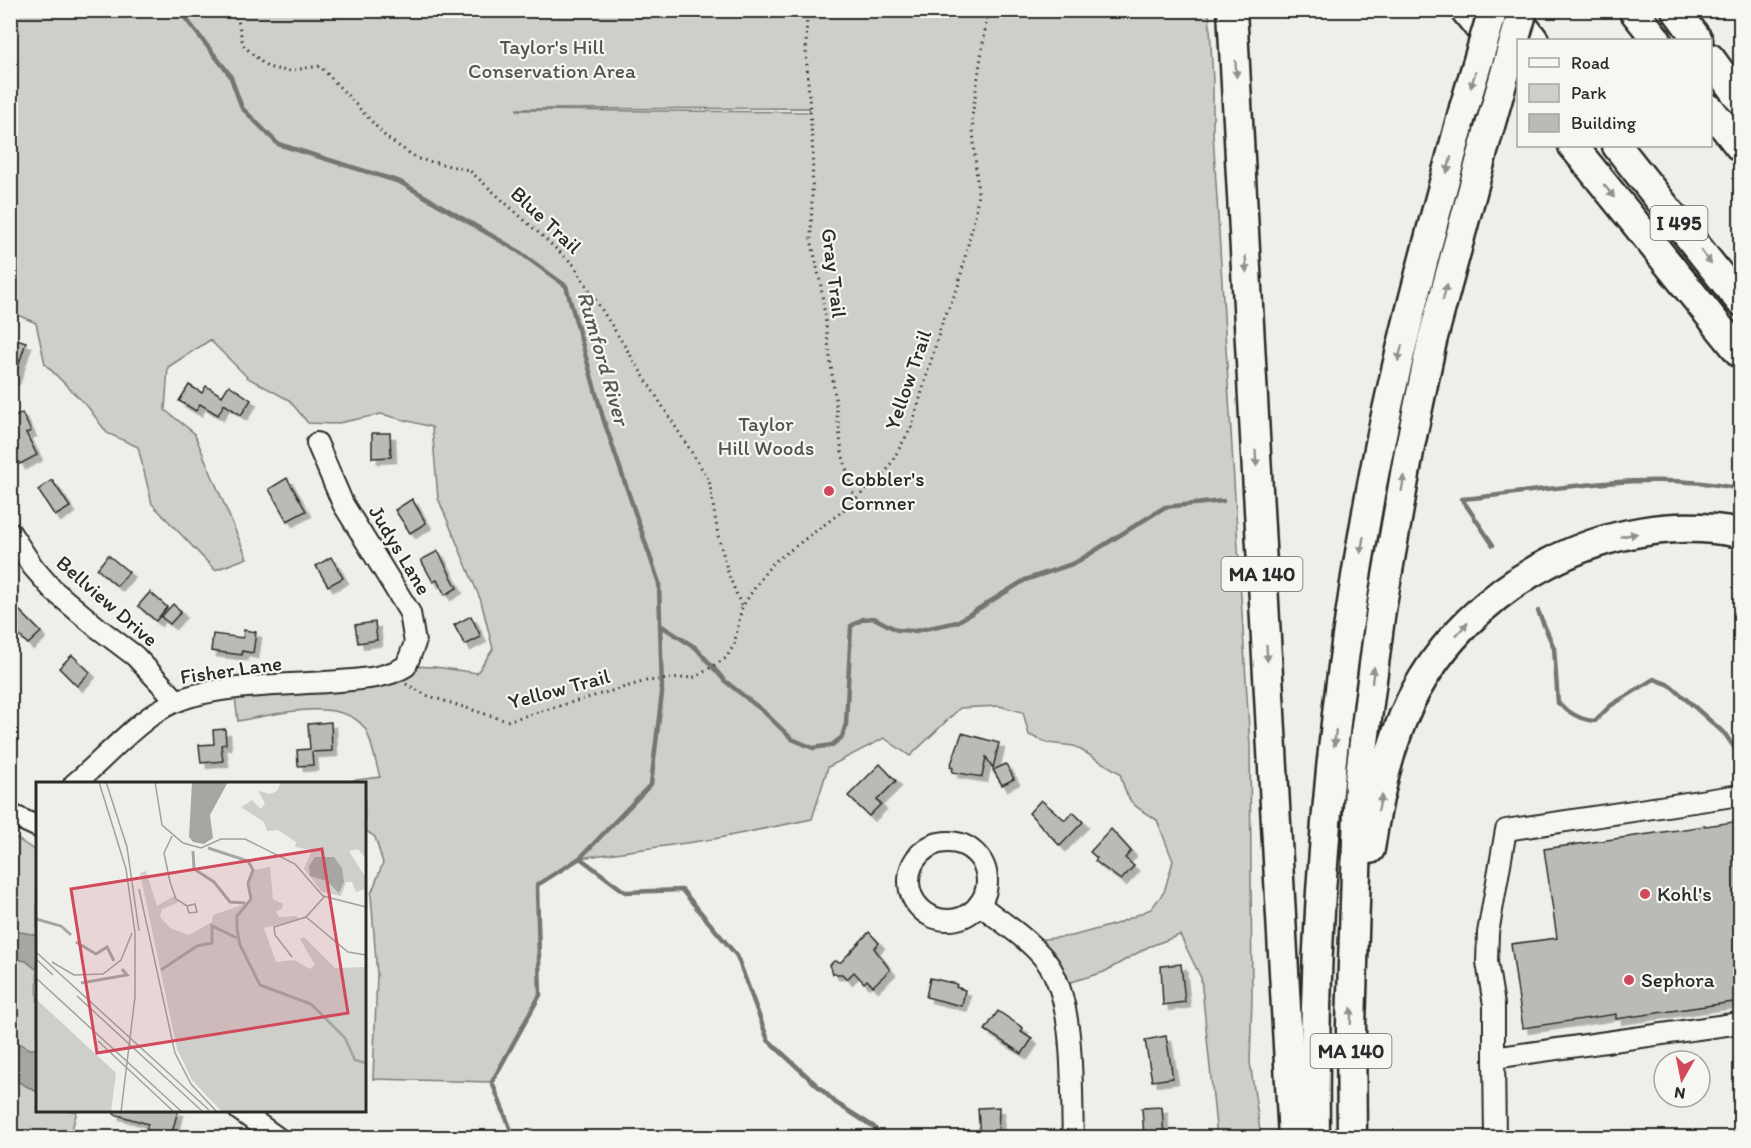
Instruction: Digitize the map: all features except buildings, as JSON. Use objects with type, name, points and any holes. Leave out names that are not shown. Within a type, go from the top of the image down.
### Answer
[{"type":"highway","name":"MA 140","points":[[1232,10],[1293,1137]]},
{"type":"highway","points":[[1466,10],[1517,76]]},
{"type":"highway","points":[[1315,1137],[1319,940],[1325,832],[1355,580],[1395,373],[1464,108],[1493,10]]},
{"type":"highway","points":[[1510,10],[1533,39]]},
{"type":"highway","name":"MA 140","points":[[1352,1137],[1353,964],[1359,781],[1381,610],[1410,446],[1432,342],[1523,10]]},
{"type":"highway","points":[[1633,10],[1656,39]]},
{"type":"highway","points":[[1676,10],[1697,39]]},
{"type":"highway","points":[[1712,61],[1740,99]]},
{"type":"highway","points":[[1712,112],[1740,147]]},
{"type":"highway","points":[[1574,147],[1740,353]]},
{"type":"highway","name":"I 495","points":[[1618,147],[1740,301]]},
{"type":"highway","points":[[1353,964],[1372,839],[1394,746],[1411,700],[1445,647],[1484,606],[1531,570],[1572,552],[1627,534],[1674,530],[1724,530],[1740,533]]},
{"type":"street","name":"Judys Lane","points":[[317,443],[343,504],[410,613],[415,630],[411,654],[406,666],[388,675]]},
{"type":"street","name":"Bellview Drive","points":[[10,532],[33,567],[53,590],[135,656],[177,701]]},
{"type":"street","name":"Fisher Lane","points":[[75,782],[154,714],[177,701],[234,689],[388,675]]},
{"type":"street","points":[[1495,1137],[1494,1005],[1487,962],[1506,830],[1740,795]]},
{"type":"street","points":[[979,904],[1026,941],[1047,962],[1058,986],[1067,1029],[1073,1137]]},
{"type":"street","points":[[1494,1058],[1740,1023]]},
{"type":"street","points":[[242,1112],[278,1137]]},
{"type":"path","name":"Blue Trail","points":[[236,10],[243,45],[267,67],[287,71],[320,66],[387,138],[417,159],[469,170],[573,264],[709,480],[723,555],[742,607]]},
{"type":"path","name":"Gray Trail","points":[[807,10],[806,52],[813,154],[811,239],[821,286],[842,453],[855,501]]},
{"type":"path","name":"Yellow Trail","points":[[388,675],[426,695],[507,721],[646,681],[696,677],[717,666],[734,645],[742,607],[773,562],[855,501],[886,472],[912,426],[942,323],[958,287],[977,202],[972,117],[988,10]]},
{"type":"green space","name":"Taylor Hill Woods","points":[[11,11],[1209,11],[1213,133],[1250,746],[1252,997],[1250,1062],[1261,1137],[1217,1137],[1201,978],[1180,935],[1148,947],[1104,972],[1058,986],[1026,941],[1072,936],[1116,924],[1151,909],[1164,892],[1173,861],[1157,820],[1131,802],[1120,773],[1074,746],[1048,743],[1029,735],[1023,712],[999,706],[960,708],[910,756],[884,738],[828,767],[812,819],[714,839],[580,858],[537,885],[540,995],[492,1082],[373,1079],[377,975],[371,894],[383,863],[375,837],[366,831],[366,782],[341,782],[380,777],[369,737],[364,727],[353,718],[339,712],[304,710],[238,721],[234,689],[406,666],[435,667],[477,673],[493,649],[481,601],[438,498],[432,427],[381,414],[334,424],[308,423],[289,400],[248,378],[210,340],[168,367],[165,410],[194,433],[247,558],[215,570],[152,504],[138,447],[107,433],[88,407],[45,364],[36,323],[11,312]],"holes":[[[809,108],[810,112],[517,110]]]},
{"type":"green space","points":[[10,834],[36,851],[36,1112],[77,1112],[70,1137],[11,1137]]},
{"type":"shaded area","points":[[10,930],[36,935],[36,969],[26,961],[11,958]]},
{"type":"shaded area","points":[[11,1039],[30,1049],[36,1049],[36,1091],[19,1082],[11,1081]]},
{"type":"waterway","name":"Rumford River","points":[[179,10],[230,75],[242,108],[278,144],[400,182],[518,251],[566,286],[603,418],[659,583],[662,693],[651,784],[580,858],[537,885],[540,995],[492,1082],[514,1138]]},
{"type":"waterway","points":[[1493,545],[1462,499],[1636,481],[1706,483],[1740,489]]},
{"type":"waterway","points":[[660,625],[696,648],[725,681],[763,711],[792,739],[813,748],[832,745],[842,737],[846,724],[851,626],[863,619],[874,618],[897,630],[915,631],[957,622],[1025,580],[1075,563],[1165,507],[1223,501]]},
{"type":"waterway","points":[[1538,611],[1554,648],[1558,703],[1567,710],[1580,718],[1595,721],[1610,706],[1654,679],[1670,685],[1725,734],[1740,756]]},
{"type":"waterway","name":"Rumford River","points":[[580,858],[625,892],[682,890],[737,956],[768,1040],[836,1103],[874,1127],[882,1138]]},
{"type":"place","name":"Cobbler's Cornner","points":[[829,491]]},
{"type":"place","name":"Kohl's","points":[[1645,894]]},
{"type":"place","name":"Sephora","points":[[1629,980]]},
{"type":"park label","name":"Taylor's Hill Conservation Area","points":[[552,59]]}]
